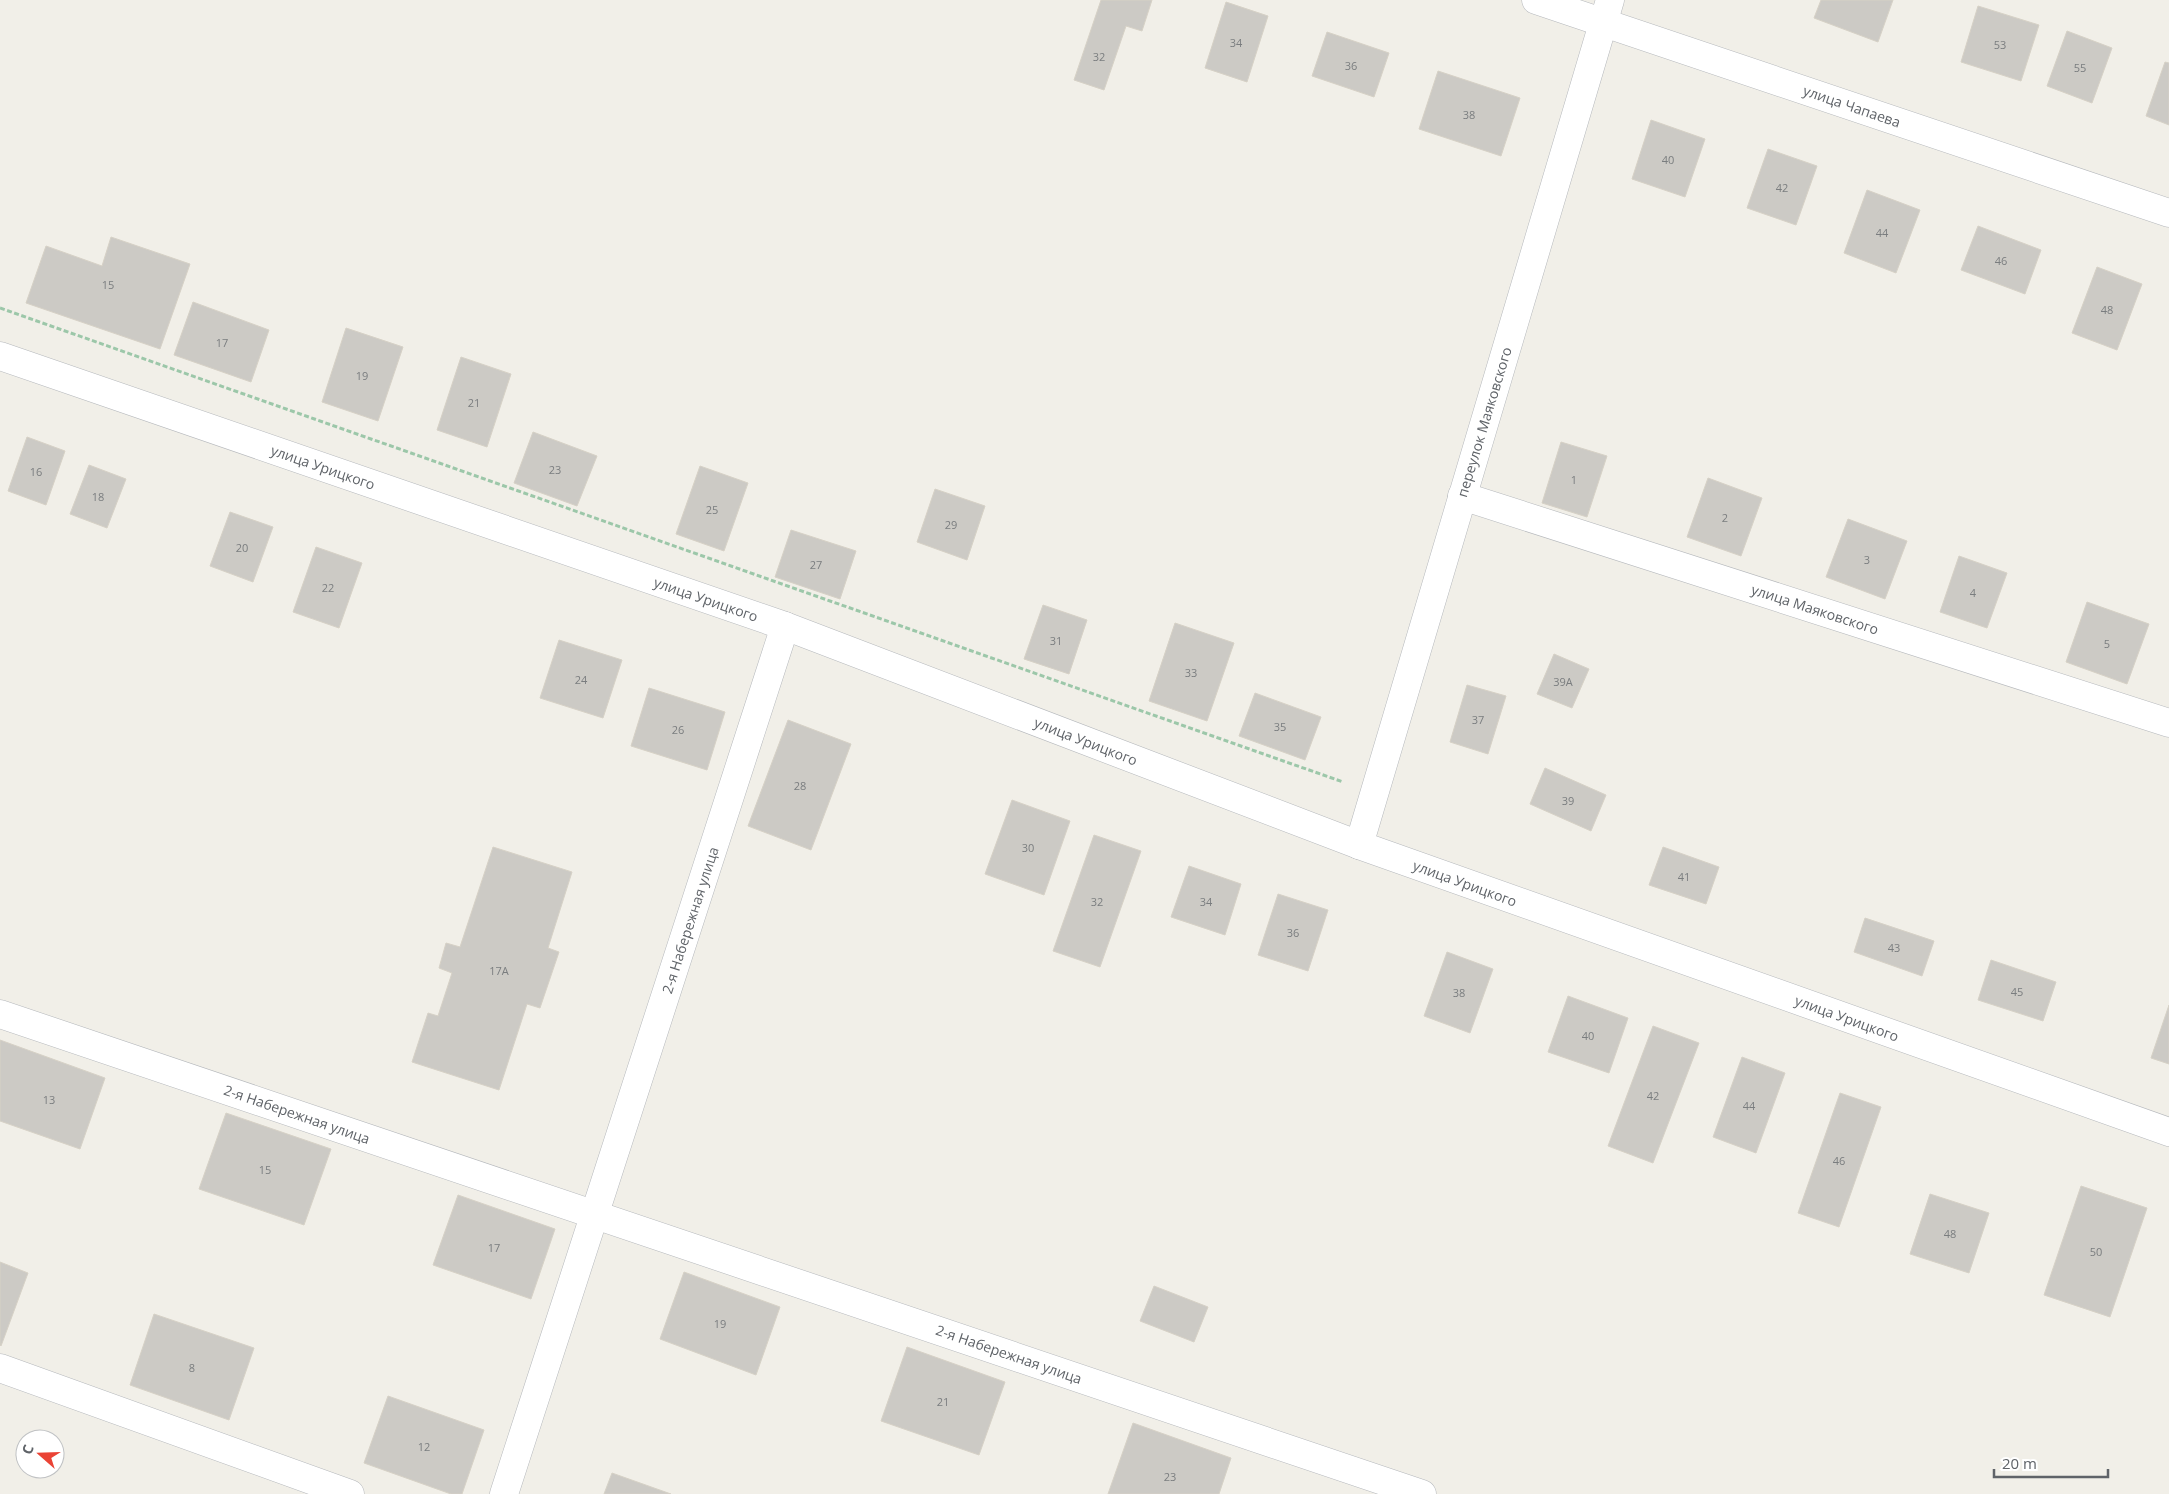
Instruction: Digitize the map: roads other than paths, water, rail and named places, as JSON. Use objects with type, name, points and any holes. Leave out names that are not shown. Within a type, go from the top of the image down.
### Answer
[{"type":"street","name":"улица Чапаева","points":[[1536,0],[1607,11],[2169,213]]},
{"type":"street","name":"переулок Маяковского","points":[[1359,845],[1607,11]]},
{"type":"street","name":"улица Урицкого","points":[[0,356],[785,626],[1359,845],[2169,1132]]},
{"type":"street","name":"улица Маяковского","points":[[1462,496],[2169,723]]},
{"type":"street","name":"2-я Набережная улица","points":[[504,1494],[785,626]]},
{"type":"street","name":"2-я Набережная улица","points":[[0,1014],[1422,1494]]},
{"type":"street","points":[[0,1368],[350,1494]]}]
